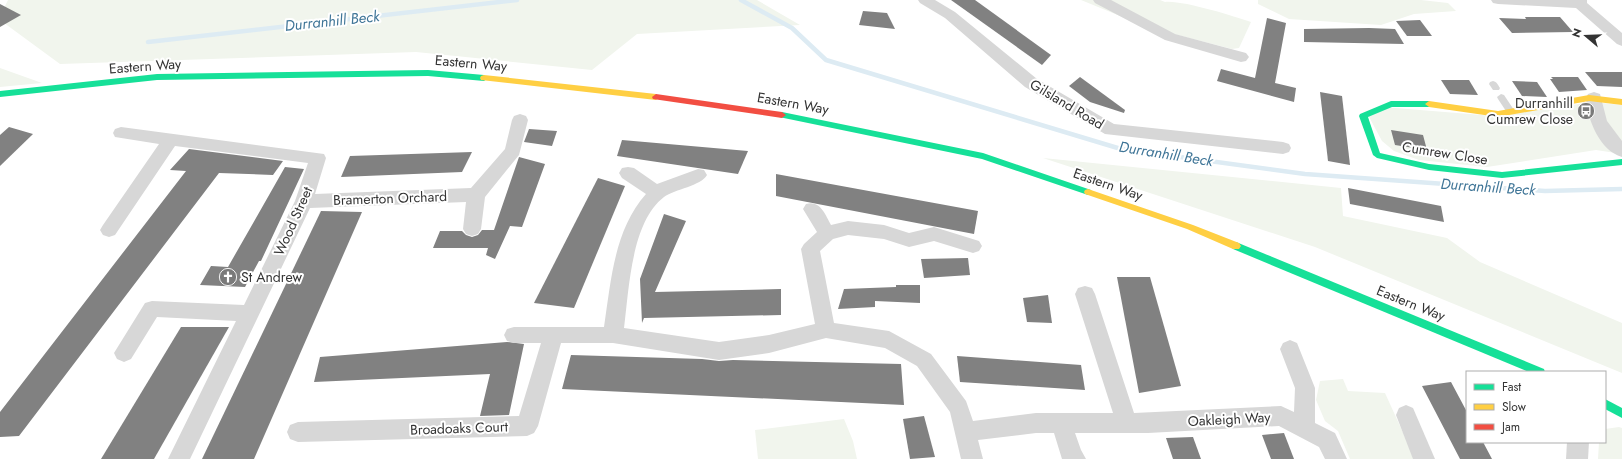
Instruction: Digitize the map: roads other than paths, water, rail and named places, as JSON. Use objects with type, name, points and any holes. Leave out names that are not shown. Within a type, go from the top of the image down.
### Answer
[{"type":"street","name":"Gilsland Road","points":[[925,0],[950,15],[1032,83],[1111,130],[1283,148]]},
{"type":"street","points":[[1100,0],[1170,37],[1241,57]]},
{"type":"street","points":[[1498,0],[1580,2],[1622,41]]},
{"type":"street","name":"Eastern Way","points":[[0,94],[157,77],[428,73],[602,90],[785,115],[990,158],[1190,227],[1538,371]]},
{"type":"street","name":"Cumrew Close","points":[[1622,102],[1589,98],[1498,114],[1433,104],[1391,104],[1363,116],[1377,155],[1429,167],[1502,175],[1622,162]]},
{"type":"street","points":[[1594,98],[1594,106],[1601,127],[1622,151]]},
{"type":"street","points":[[472,229],[476,195],[513,151],[520,120]]},
{"type":"street","name":"Wood Street","points":[[122,133],[318,158],[304,201],[179,459]]},
{"type":"street","points":[[109,230],[170,140]]},
{"type":"street","points":[[628,173],[657,193]]},
{"type":"street","points":[[613,335],[627,249],[642,210],[657,193],[698,175]]},
{"type":"street","name":"Bramerton Orchard","points":[[304,201],[476,195]]},
{"type":"street","points":[[812,209],[827,233]]},
{"type":"street","points":[[826,330],[810,249],[827,233],[848,228],[884,232],[909,240],[934,234],[973,246]]},
{"type":"street","points":[[1085,294],[1127,423]]},
{"type":"street","points":[[124,353],[152,309],[250,313]]},
{"type":"street","points":[[514,335],[613,335],[719,351],[769,344],[826,330],[889,340],[924,360],[959,408],[972,459]]},
{"type":"street","name":"Broadoaks Court","points":[[298,432],[527,426],[553,336]]},
{"type":"street","points":[[1290,349],[1305,388],[1304,428]]},
{"type":"street","points":[[1606,405],[1622,413]]},
{"type":"street","points":[[1406,415],[1424,459]]},
{"type":"street","name":"Oakleigh Way","points":[[965,432],[1036,423],[1127,423],[1281,416],[1328,440],[1336,459]]},
{"type":"street","points":[[1061,423],[1072,457],[1075,459]]},
{"type":"street","points":[[1577,459],[1578,443]]},
{"type":"lane","points":[[1501,97],[1511,112]]},
{"type":"waterway","name":"Durranhill Beck","points":[[148,42],[517,0]]},
{"type":"waterway","name":"Durranhill Beck","points":[[741,0],[792,28],[826,60],[1121,149],[1305,174],[1545,191],[1622,189]]},
{"type":"place","name":"Durranhill Cumrew Close","points":[[1586,111]]},
{"type":"place","name":"St Andrew","points":[[228,277]]}]
